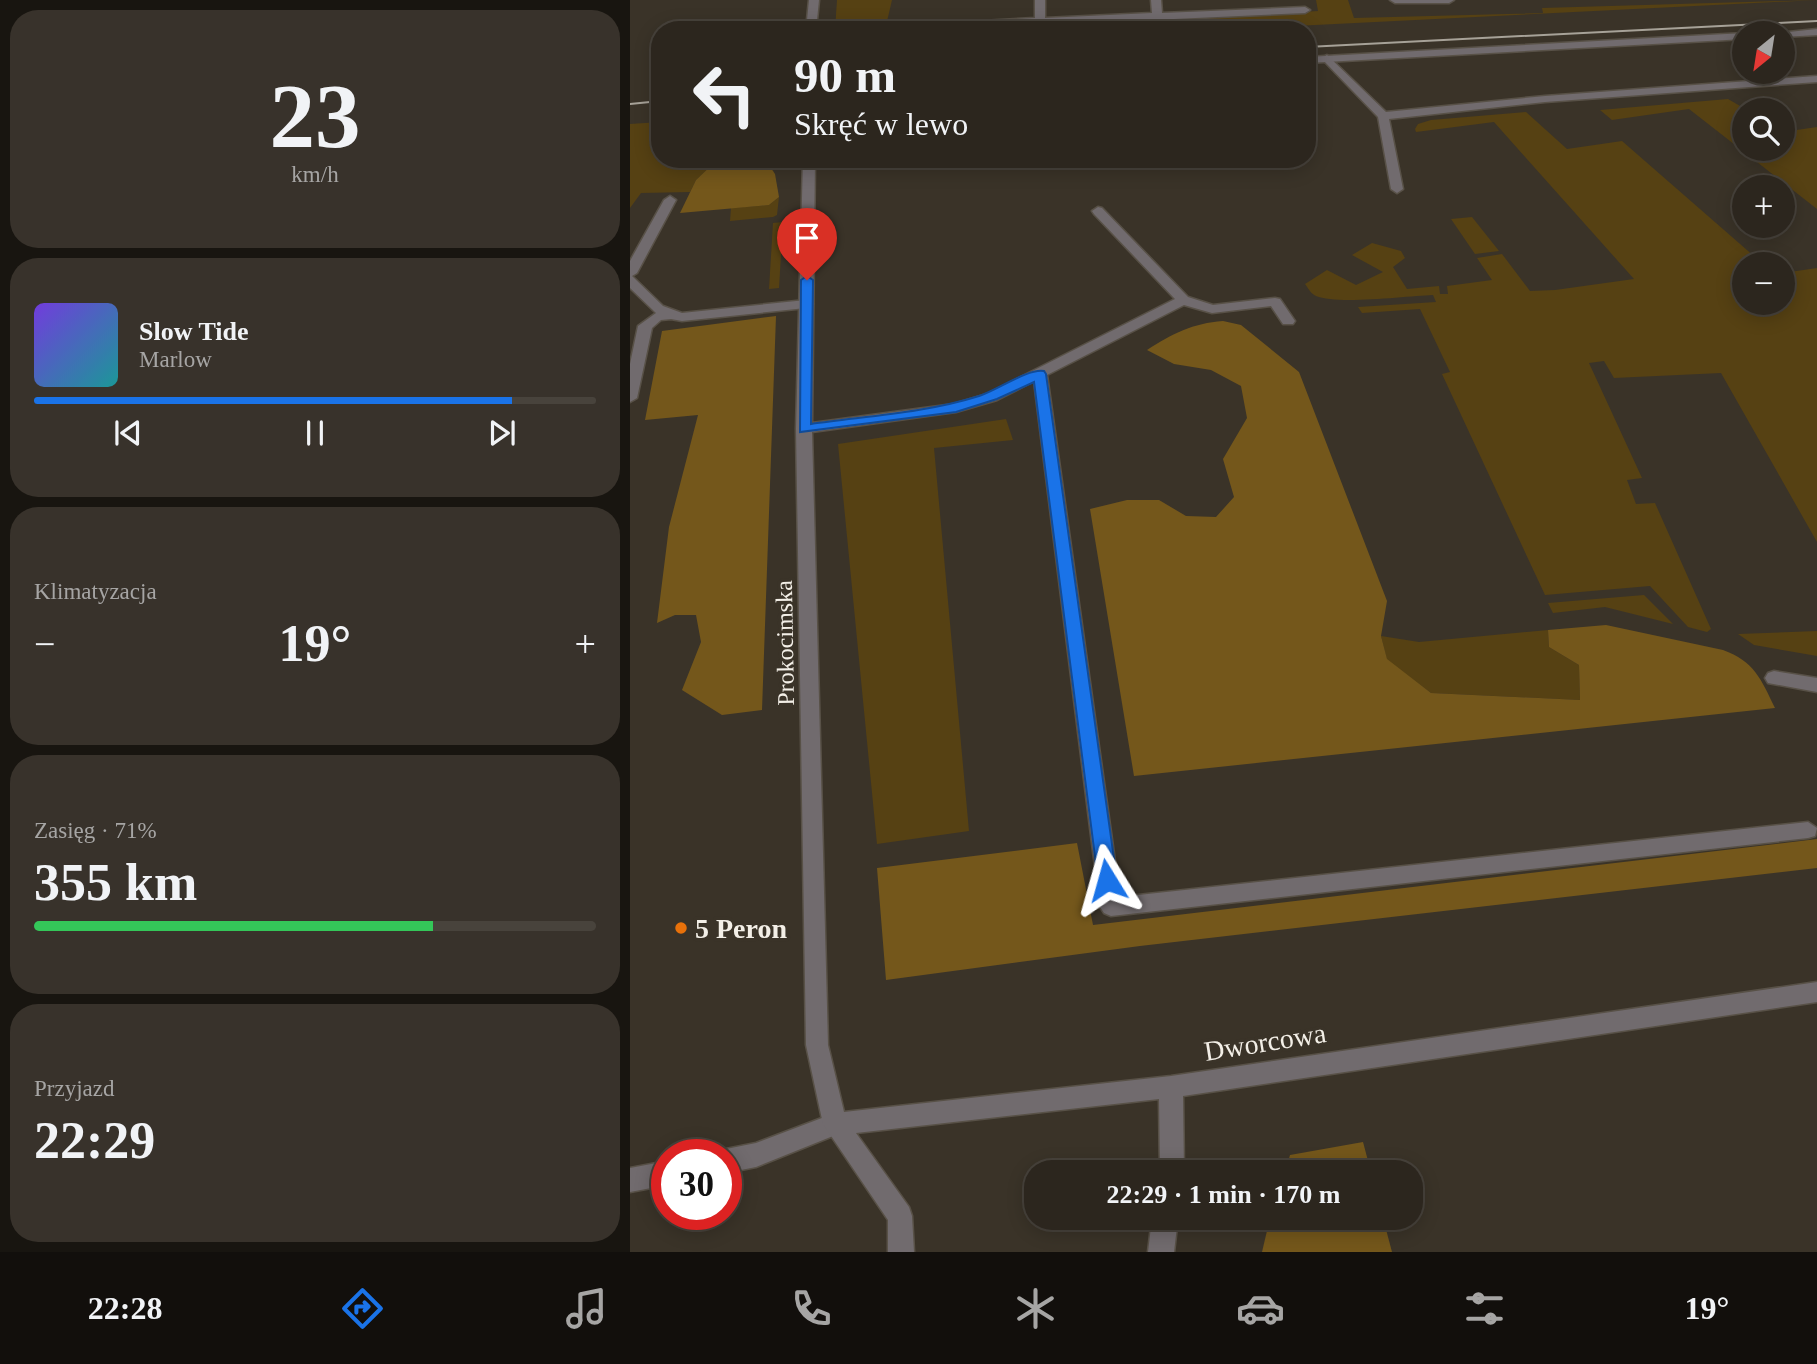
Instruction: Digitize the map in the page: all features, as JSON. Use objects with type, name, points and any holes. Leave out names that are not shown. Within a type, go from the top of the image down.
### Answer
[{"type":"street","points":[[812,21],[814,0]]},
{"type":"street","points":[[1040,0],[1040,18]]},
{"type":"street","points":[[1156,0],[1157,16]]},
{"type":"street","points":[[1395,0],[1449,0]]},
{"type":"street","points":[[938,15],[1040,18],[1305,10]]},
{"type":"street","points":[[1001,21],[1040,18]]},
{"type":"street","points":[[1796,33],[1817,32]]},
{"type":"street","points":[[1316,59],[1732,37]]},
{"type":"street","points":[[1327,58],[1383,116],[1397,189]]},
{"type":"street","points":[[1383,116],[1545,99],[1817,79]]},
{"type":"street","name":"Prokocimska","points":[[809,168],[804,429],[817,1045],[835,1124]]},
{"type":"street","points":[[630,273],[670,200]]},
{"type":"street","points":[[1098,211],[1183,300],[1212,309],[1275,302],[1288,321]]},
{"type":"street","points":[[630,280],[658,311],[670,316]]},
{"type":"street","points":[[804,429],[956,408],[992,397],[1183,300]]},
{"type":"street","points":[[630,398],[645,326],[657,317],[682,317],[806,304]]},
{"type":"street","points":[[1040,374],[1111,907],[1808,830]]},
{"type":"street","points":[[1774,678],[1817,685]]},
{"type":"street","name":"Dworcowa","points":[[742,1158],[756,1155],[835,1124],[1171,1087],[1817,992]]},
{"type":"street","points":[[1171,1087],[1172,1160]]},
{"type":"street","points":[[835,1124],[900,1216],[901,1252]]},
{"type":"street","points":[[630,1180],[651,1176]]},
{"type":"street","points":[[1161,1252],[1164,1230]]},
{"type":"shaded area","points":[[837,0],[892,0],[887,21],[836,21]]},
{"type":"shaded area","points":[[1316,0],[1348,0],[1354,18],[1543,13],[1542,8],[1817,0],[1316,25],[1316,21],[1161,21],[1318,11]]},
{"type":"shaded area","points":[[1728,99],[1732,101],[1732,143],[1689,109],[1612,120],[1600,110]]},
{"type":"shaded area","points":[[1526,112],[1567,149],[1622,141],[1749,252],[1732,252],[1732,315],[1795,315],[1795,271],[1817,268],[1817,542],[1721,373],[1614,378],[1604,361],[1589,363],[1642,478],[1627,480],[1636,504],[1655,503],[1711,629],[1707,632],[1688,627],[1650,586],[1545,595],[1442,374],[1450,372],[1420,309],[1362,313],[1358,307],[1436,302],[1433,295],[1326,299],[1316,296],[1305,284],[1327,270],[1356,285],[1383,272],[1352,255],[1372,243],[1401,251],[1405,258],[1393,267],[1407,289],[1439,286],[1440,294],[1448,294],[1447,286],[1492,280],[1477,258],[1502,254],[1530,291],[1634,279],[1494,122],[1416,132],[1418,124],[1431,120]]},
{"type":"shaded area","points":[[651,123],[651,168],[709,168],[696,180],[690,192],[641,193],[630,208],[630,124]]},
{"type":"shaded area","points":[[1817,127],[1817,209],[1795,192],[1795,175],[1773,175],[1756,161],[1795,161],[1795,130]]},
{"type":"shaded area","points":[[709,168],[771,168],[775,174],[779,197],[769,205],[680,213],[696,180]]},
{"type":"shaded area","points":[[779,197],[777,215],[773,217],[730,221],[731,208],[769,205]]},
{"type":"shaded area","points":[[1472,217],[1499,251],[1475,254],[1451,219]]},
{"type":"shaded area","points":[[783,222],[779,288],[769,289],[773,223]]},
{"type":"shaded area","points":[[776,316],[762,710],[722,715],[682,690],[701,642],[696,615],[675,615],[657,623],[669,527],[698,415],[645,420],[662,331]]},
{"type":"shaded area","points":[[1223,321],[1241,325],[1299,372],[1387,601],[1381,636],[1387,659],[1431,693],[1580,700],[1579,665],[1549,647],[1548,630],[1606,625],[1734,654],[1755,672],[1775,708],[1134,776],[1090,509],[1127,500],[1159,500],[1186,516],[1216,517],[1234,497],[1223,459],[1247,418],[1241,386],[1211,370],[1174,364],[1147,350],[1183,330]]},
{"type":"shaded area","points":[[1006,419],[1013,440],[934,448],[969,831],[877,844],[838,444]]},
{"type":"shaded area","points":[[1644,595],[1673,624],[1605,607],[1553,613],[1548,603]]},
{"type":"shaded area","points":[[1548,630],[1549,647],[1579,665],[1580,700],[1431,693],[1387,660],[1381,636],[1419,642]]},
{"type":"shaded area","points":[[1817,631],[1817,656],[1754,645],[1738,634]]},
{"type":"shaded area","points":[[1817,839],[1817,868],[1140,946],[886,980],[877,868],[1077,843],[1093,925]]},
{"type":"shaded area","points":[[1363,1142],[1368,1160],[1289,1160],[1290,1155]]},
{"type":"shaded area","points":[[1267,1230],[1386,1230],[1392,1252],[1262,1252]]},
{"type":"tram line","points":[[1316,47],[1817,21]]},
{"type":"tram line","points":[[630,104],[651,102]]},
{"type":"place","name":"5 Peron","points":[[681,928]]},
{"type":"route","points":[[807,280],[804,429],[956,408],[992,397],[1040,374],[1107,880]]}]
